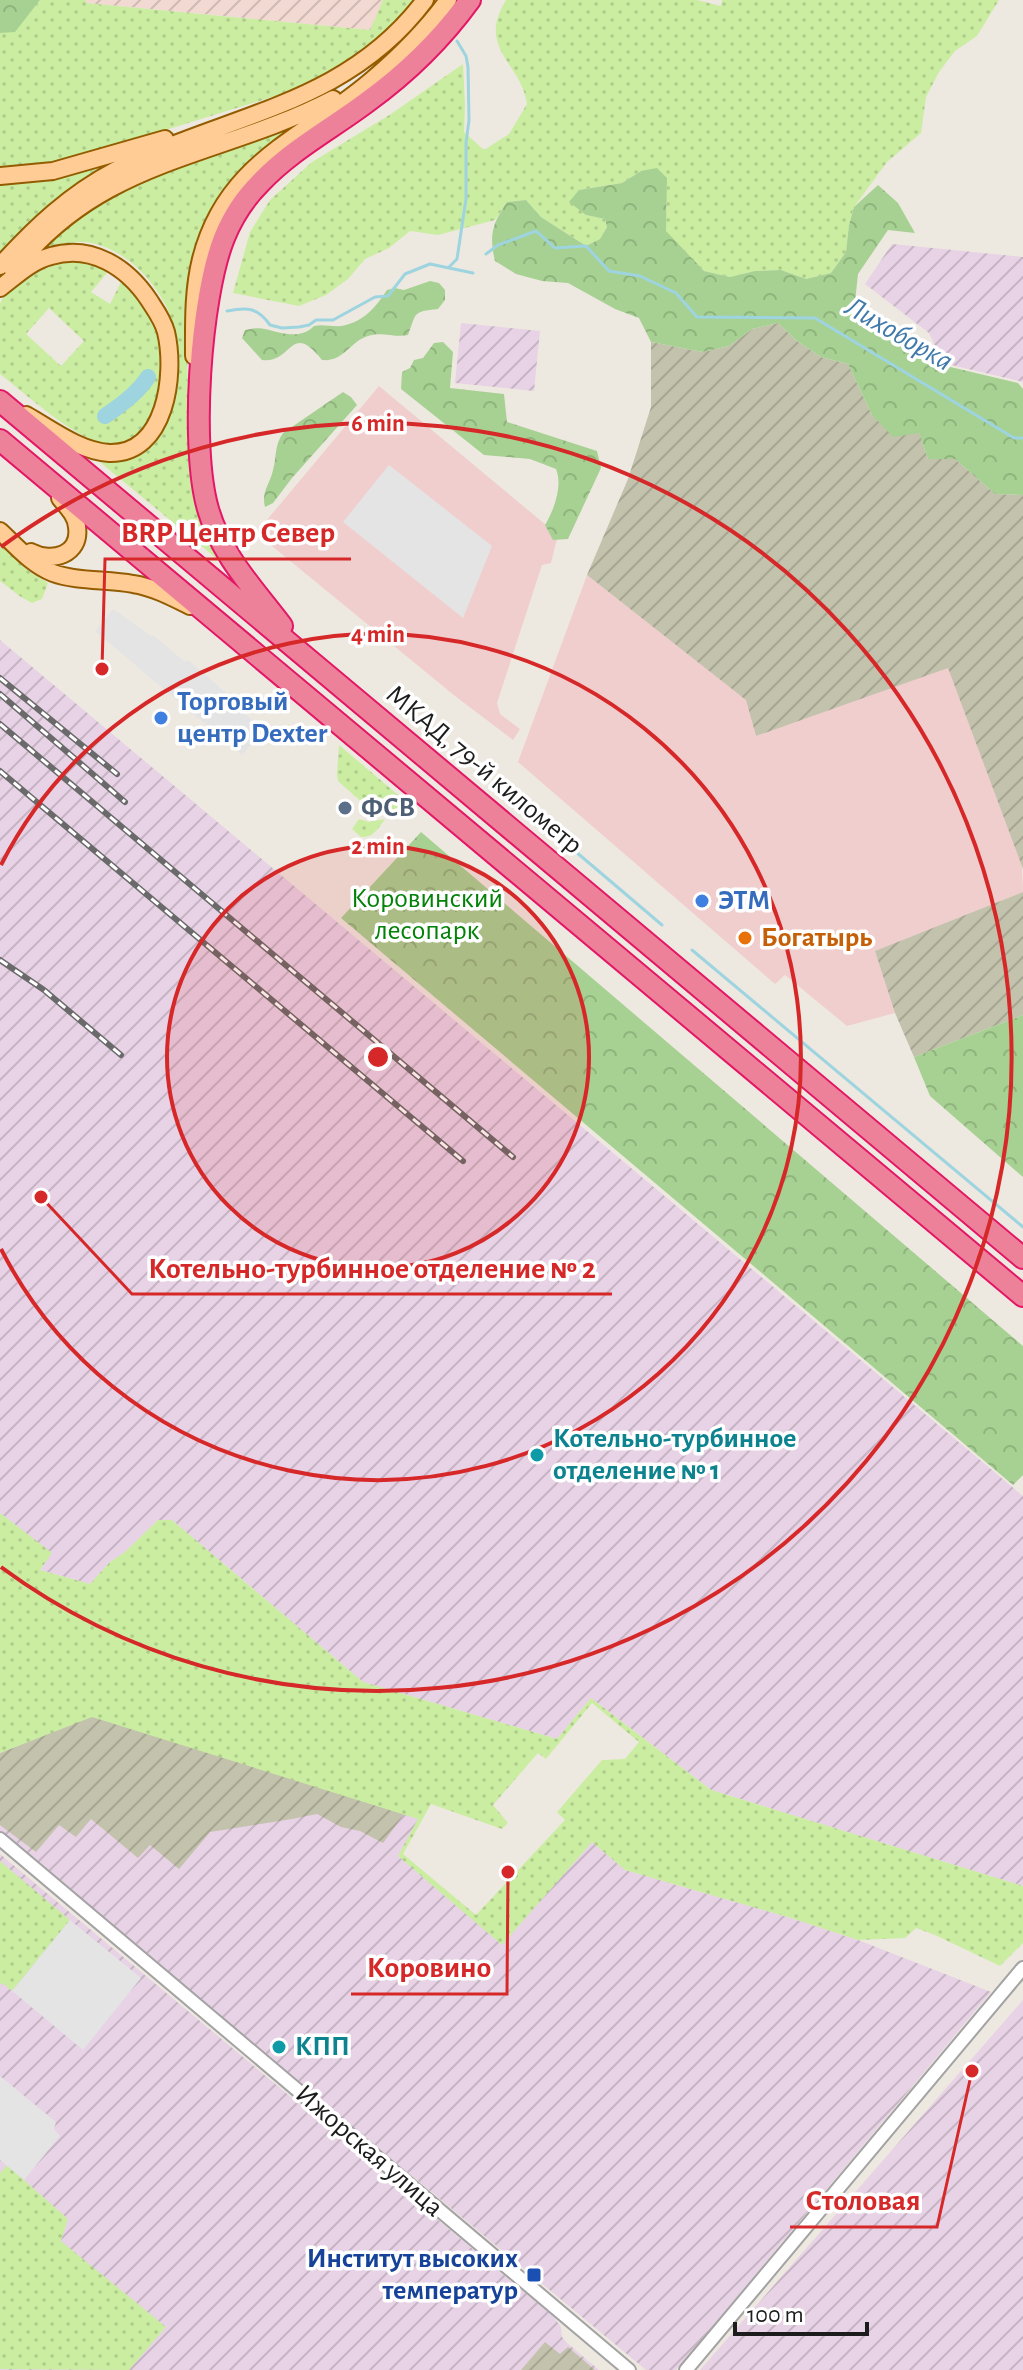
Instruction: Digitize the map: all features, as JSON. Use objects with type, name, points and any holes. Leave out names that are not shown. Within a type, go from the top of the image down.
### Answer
[{"type":"highway","points":[[304,655],[237,569],[208,508],[204,488],[200,407],[208,301],[216,260],[235,215],[257,186],[274,169],[411,68],[470,0]]},
{"type":"highway","name":"МКАД, 79-й километр","points":[[0,400],[1023,1258]]},
{"type":"highway","name":"МКАД, 79-й километр","points":[[0,440],[1023,1296]]},
{"type":"main road","points":[[0,266],[34,228],[91,184],[137,160],[288,102],[337,79],[385,45],[425,0]]},
{"type":"main road","points":[[200,407],[194,357],[196,284],[201,257],[220,213],[233,192],[265,158],[374,79],[421,33],[448,0]]},
{"type":"main road","points":[[0,288],[26,254],[52,229],[74,210],[119,182],[157,165],[308,111],[390,62]]},
{"type":"main road","points":[[0,176],[26,176],[53,171],[232,122]]},
{"type":"main road","points":[[0,288],[25,268],[50,256],[67,252],[98,257],[131,277],[146,295],[166,332],[168,355],[168,381],[155,429],[141,443],[120,452],[86,447],[0,400]]},
{"type":"main road","points":[[0,524],[30,552],[41,557],[50,558],[65,553],[76,539],[78,528],[74,516],[45,478]]},
{"type":"main road","points":[[0,531],[30,558],[52,572],[145,587],[208,614]]},
{"type":"street","name":"Ижорская улица","points":[[0,1839],[629,2370]]},
{"type":"street","points":[[686,2370],[1023,1968]]},
{"type":"shaded area","points":[[86,0],[383,0],[371,30],[86,3]]},
{"type":"shaded area","points":[[892,244],[1023,257],[1023,382],[943,363],[929,333],[865,284]]},
{"type":"shaded area","points":[[461,323],[540,331],[534,391],[455,383]]},
{"type":"shaded area","points":[[778,323],[821,357],[848,364],[872,415],[919,432],[928,459],[955,459],[995,494],[1023,495],[1023,869],[948,668],[756,736],[746,700],[587,575],[628,479],[651,407],[651,342],[703,352],[729,346],[752,329]]},
{"type":"shaded area","points":[[379,386],[558,535],[551,563],[542,565],[497,703],[500,714],[520,729],[513,740],[256,533]]},
{"type":"shaded area","points":[[389,465],[492,546],[463,618],[343,522]]},
{"type":"shaded area","points":[[587,575],[747,700],[756,736],[948,667],[1022,864],[1023,892],[876,951],[895,1013],[847,1026],[785,975],[775,984],[518,762]]},
{"type":"shaded area","points":[[113,609],[153,635],[185,662],[188,660],[264,730],[242,755],[95,631]]},
{"type":"shaded area","points":[[0,640],[1023,1496],[1023,1886],[711,1790],[591,1698],[557,1739],[363,1682],[172,1520],[158,1520],[90,1584],[40,1570],[51,1553],[0,1513]]},
{"type":"shaded area","points":[[1023,892],[1023,1015],[914,1057],[895,1013],[875,951]]},
{"type":"shaded area","points":[[92,1716],[419,1819],[398,1856],[502,1944],[592,1842],[625,1870],[858,1940],[991,1992],[676,2370],[646,2370],[0,1832],[0,1753]]},
{"type":"shaded area","points":[[92,1716],[404,1814],[383,1843],[317,1814],[210,1832],[179,1869],[150,1845],[138,1858],[91,1819],[76,1837],[59,1825],[36,1852],[0,1825],[0,1753]]},
{"type":"shaded area","points":[[0,1854],[553,2316],[566,2342],[599,2370],[0,2370]]},
{"type":"shaded area","points":[[70,1920],[141,1978],[83,2050],[12,1991]]},
{"type":"shaded area","points":[[1023,2000],[1023,2370],[700,2370]]},
{"type":"shaded area","points":[[0,2076],[56,2122],[54,2129],[60,2136],[24,2180],[0,2160]]},
{"type":"shaded area","points":[[545,2342],[560,2354],[568,2347],[595,2370],[521,2370]]},
{"type":"green space","points":[[0,0],[40,0],[15,32],[0,33]]},
{"type":"green space","points":[[40,0],[86,0],[86,3],[370,30],[383,0],[414,0],[390,27],[353,57],[295,90],[88,154],[44,165],[0,169],[0,33],[15,31]]},
{"type":"green space","points":[[506,0],[697,0],[721,6],[722,0],[999,0],[977,36],[955,51],[939,72],[926,97],[921,133],[887,162],[854,207],[846,252],[831,273],[806,279],[781,270],[755,271],[730,277],[704,271],[665,231],[667,204],[641,171],[622,183],[579,190],[586,215],[605,219],[607,227],[600,239],[586,246],[541,217],[526,200],[507,202],[495,220],[438,235],[410,231],[389,248],[365,259],[348,279],[326,295],[299,306],[233,293],[250,232],[270,200],[312,162],[391,114],[463,64],[464,132],[484,150],[509,134],[527,104],[523,89],[498,43],[498,17]]},
{"type":"green space","points":[[294,124],[246,166],[187,352],[190,465],[195,501],[211,547],[222,563],[95,458],[132,458],[149,448],[162,432],[171,412],[178,366],[172,322],[165,304],[135,266],[104,246],[79,242],[43,249],[91,208],[124,188]]},
{"type":"green space","points":[[124,158],[57,200],[0,254],[0,184],[46,180]]},
{"type":"green space","points":[[657,168],[667,178],[666,231],[704,271],[730,277],[755,271],[781,270],[806,279],[831,273],[846,252],[854,207],[878,185],[898,203],[915,233],[888,230],[858,274],[855,302],[871,323],[895,338],[920,348],[942,365],[1018,383],[1023,389],[1023,495],[995,494],[955,459],[928,459],[919,433],[893,437],[872,415],[848,364],[821,357],[778,323],[752,329],[729,346],[703,352],[651,342],[639,318],[615,309],[568,283],[542,281],[516,274],[495,261],[493,230],[507,202],[526,200],[541,217],[586,246],[600,239],[607,227],[605,219],[586,215],[569,202],[579,190],[622,183],[641,171]]},
{"type":"green space","points":[[69,260],[105,268],[107,273],[91,292],[110,304],[122,280],[145,309],[158,334],[161,376],[154,411],[135,437],[120,443],[102,443],[77,432],[0,374],[0,304],[4,297],[11,289],[41,271]],"holes":[[[49,308],[84,341],[61,366],[26,334]]]},
{"type":"green space","points":[[430,281],[439,283],[445,290],[445,300],[438,309],[417,314],[408,335],[368,336],[330,360],[322,360],[312,349],[297,343],[272,360],[262,360],[242,338],[245,330],[255,328],[297,334],[314,326],[349,324],[368,313],[387,290],[404,290]]},
{"type":"green space","points":[[443,342],[453,352],[450,388],[504,394],[507,422],[597,451],[601,468],[568,539],[553,540],[545,525],[556,498],[556,469],[530,459],[484,455],[401,389],[402,372],[410,368],[414,360],[423,358],[434,343]]},
{"type":"green space","points":[[343,392],[357,405],[273,503],[265,507],[265,492],[283,433]]},
{"type":"green space","points":[[0,544],[30,572],[48,583],[42,599],[32,603],[0,581]]},
{"type":"green space","points":[[339,745],[404,800],[401,808],[382,810],[366,805],[338,781]]},
{"type":"green space","points":[[359,819],[369,822],[385,819],[372,834],[361,837],[352,829]]},
{"type":"green space","name":"Коровинский лесопарк","points":[[421,832],[1023,1346],[1023,1475],[1013,1485],[341,918]]},
{"type":"green space","points":[[1023,1015],[1023,1177],[930,1096],[914,1057]]},
{"type":"green space","points":[[0,1513],[52,1553],[40,1570],[90,1584],[158,1520],[172,1520],[363,1682],[557,1739],[591,1698],[711,1790],[1023,1886],[1023,1943],[1000,1966],[916,1928],[905,1938],[858,1940],[625,1870],[592,1842],[502,1945],[398,1856],[418,1819],[92,1717],[0,1753]],"holes":[[[592,1703],[639,1742],[625,1759],[602,1760],[557,1812],[565,1820],[476,1915],[403,1854],[431,1804],[502,1829],[508,1823],[493,1805],[538,1753],[546,1759]]]},
{"type":"green space","points":[[0,1861],[70,1920],[12,1991],[2,1983],[0,1985]]},
{"type":"green space","points":[[7,2165],[68,2219],[61,2241],[166,2327],[129,2370],[0,2369],[0,2173]]},
{"type":"waterway","points":[[450,266],[457,259],[466,199],[469,120],[468,67],[466,56],[457,41]]},
{"type":"waterway","name":"Лихоборка","points":[[486,254],[498,245],[536,231],[555,248],[586,246],[609,271],[640,276],[676,293],[697,317],[815,318],[1014,438],[1023,438]]},
{"type":"waterway","name":"Лихоборка","points":[[227,311],[251,310],[270,325],[299,327],[316,320],[333,320],[375,297],[388,296],[405,274],[430,264],[473,273]]},
{"type":"waterway","name":"Лихоборка","points":[[105,416],[134,394],[148,377]]},
{"type":"waterway","points":[[542,823],[662,925]]},
{"type":"waterway","points":[[692,950],[1023,1227]]},
{"type":"railway","points":[[0,678],[117,774]]},
{"type":"railway","points":[[0,694],[125,802]]},
{"type":"railway","points":[[0,724],[513,1157]]},
{"type":"railway","points":[[0,771],[463,1161]]},
{"type":"railway","points":[[0,960],[44,990],[121,1055]]},
{"type":"place","name":"BRP Центр Север","points":[[102,669]]},
{"type":"place","name":"Торговый центр Dexter","points":[[161,718]]},
{"type":"place","name":"ФСВ","points":[[345,808]]},
{"type":"place","name":"ЭТМ","points":[[702,901]]},
{"type":"place","name":"Богатырь","points":[[745,938]]},
{"type":"place","name":"Котельно-турбинное отделение № 2","points":[[41,1197]]},
{"type":"place","name":"Котельно-турбинное отделение № 1","points":[[537,1455]]},
{"type":"place","name":"Коровино","points":[[508,1872]]},
{"type":"place","name":"КПП","points":[[279,2047]]},
{"type":"place","name":"Столовая","points":[[972,2071]]},
{"type":"place","name":"Институт высоких температур","points":[[534,2275]]}]
